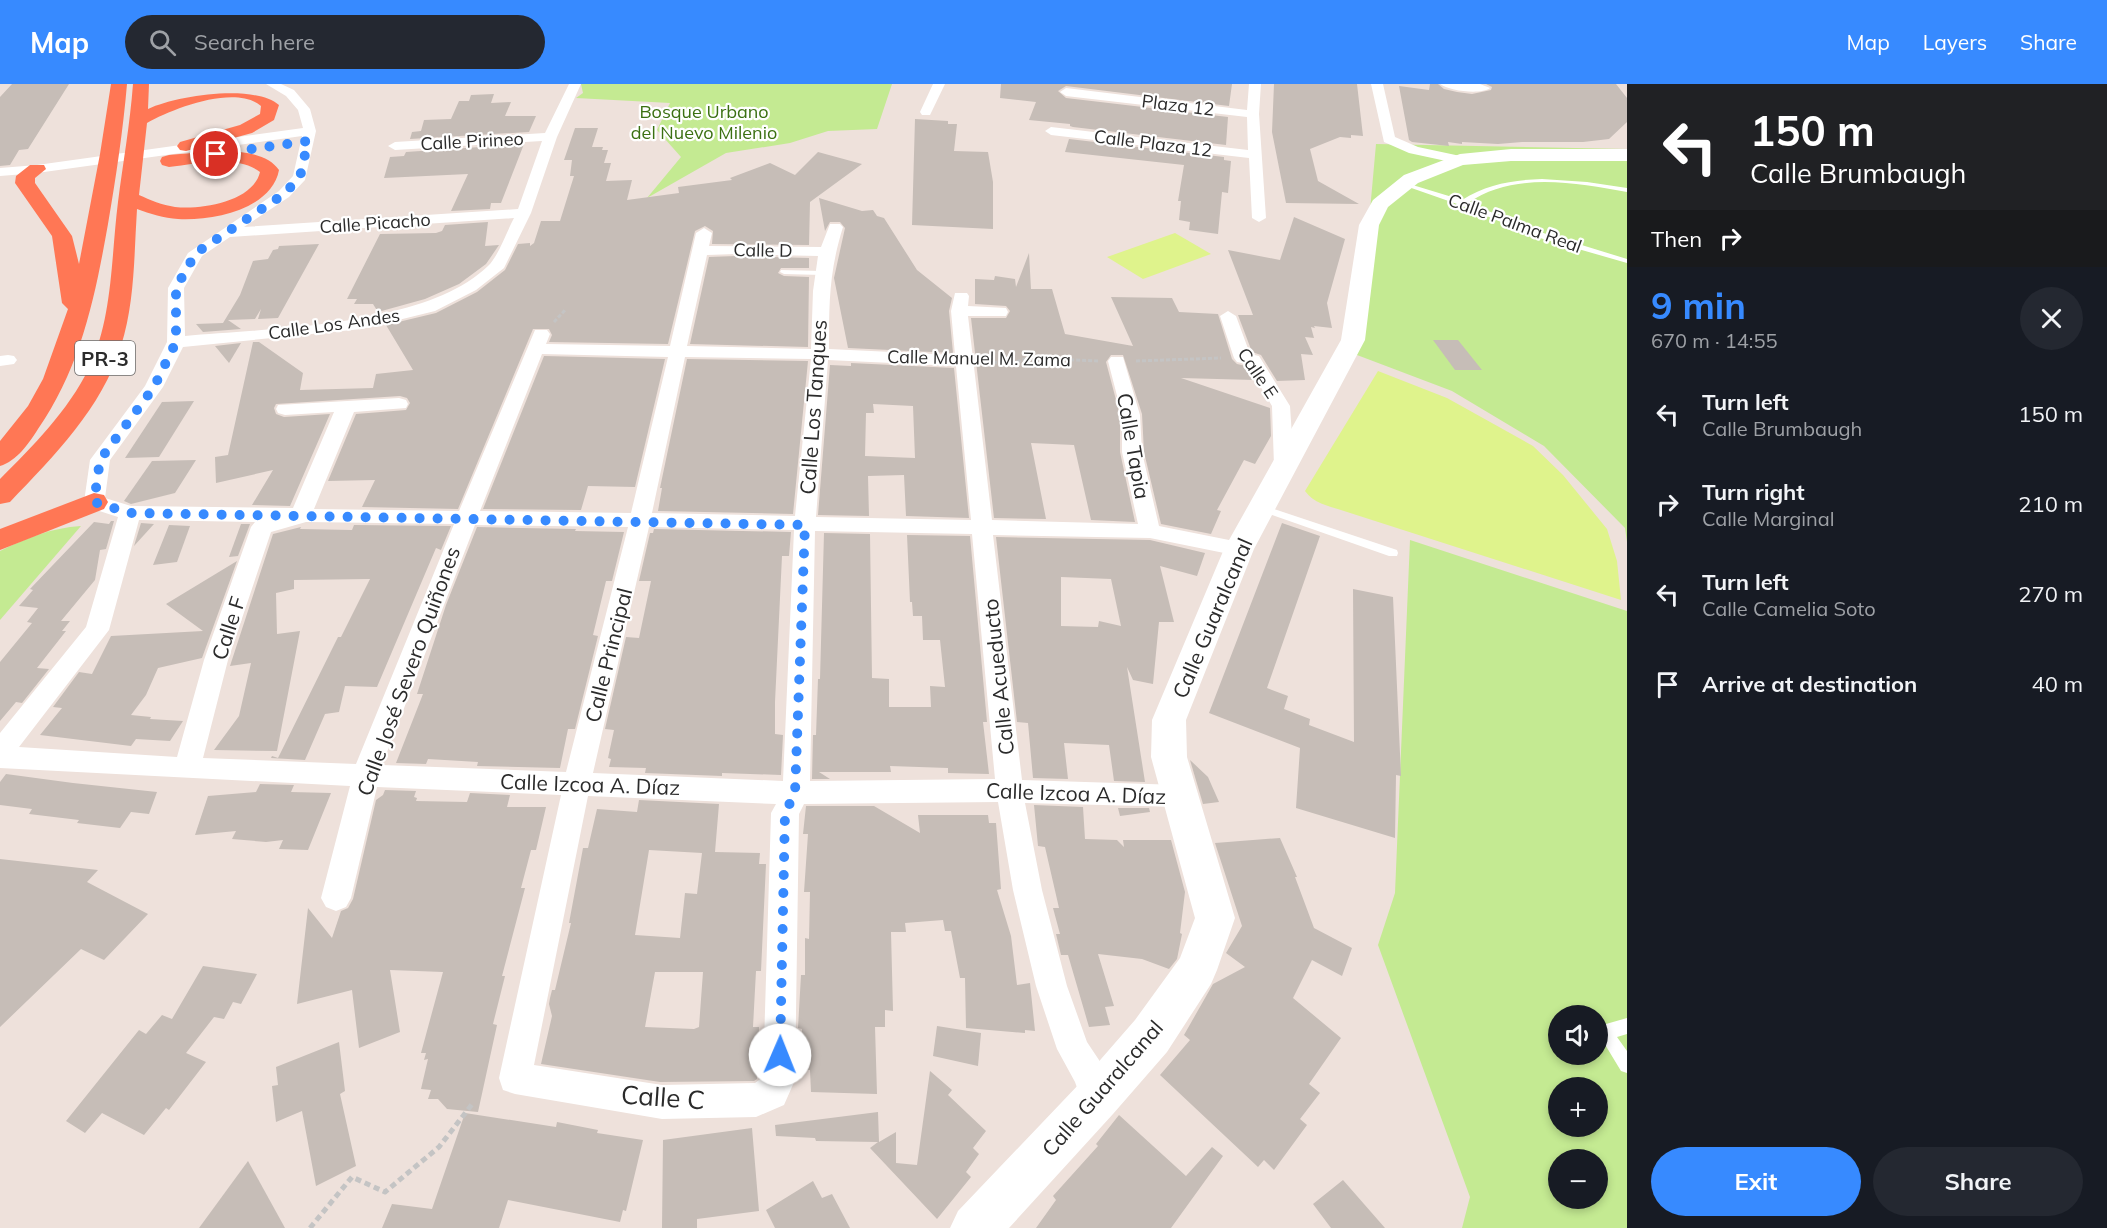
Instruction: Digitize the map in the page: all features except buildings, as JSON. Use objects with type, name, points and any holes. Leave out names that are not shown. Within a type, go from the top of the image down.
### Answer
[{"type":"highway","name":"PR-3","points":[[0,457],[36,416],[65,361],[76,326],[105,191],[119,84]]},
{"type":"highway","name":"PR-3","points":[[0,495],[43,452],[69,419],[91,387],[106,355],[116,319],[140,120],[141,84]]},
{"type":"highway","points":[[140,120],[180,102],[204,96],[252,96],[270,105],[268,116],[256,125],[171,155]]},
{"type":"highway","points":[[130,192],[146,206],[177,213],[205,211],[250,197],[263,189],[270,178],[270,170],[266,165],[244,158],[171,155]]},
{"type":"highway","points":[[31,176],[62,236],[67,256],[76,326]]},
{"type":"highway","points":[[0,540],[94,502]]},
{"type":"street","points":[[272,84],[290,93],[304,110],[309,136],[300,177],[284,194],[196,253],[176,288],[176,342],[154,387],[100,460],[94,502],[130,513],[300,518],[640,520],[1150,531],[1239,549]]},
{"type":"street","name":"Calle Los Andes","points":[[176,342],[362,324],[429,307],[470,287],[496,268],[524,213],[550,137],[575,84]]},
{"type":"street","points":[[926,112],[939,84]]},
{"type":"street","points":[[1255,84],[1253,114],[1259,218]]},
{"type":"street","points":[[1377,84],[1389,139],[1414,150],[1460,160]]},
{"type":"street","points":[[1446,84],[1484,88]]},
{"type":"street","name":"Plaza 12","points":[[1066,92],[1253,114]]},
{"type":"street","name":"Calle Plaza 12","points":[[1051,130],[1255,155]]},
{"type":"street","points":[[0,184],[31,176],[309,136]]},
{"type":"street","name":"Calle Pirineo","points":[[395,146],[550,137]]},
{"type":"street","name":"Calle Guaralcanal","points":[[975,1228],[1151,1036],[1196,970],[1215,918],[1169,757],[1169,720],[1239,549],[1353,340],[1369,225],[1380,204],[1411,178],[1460,160],[1511,155],[1624,153]]},
{"type":"street","points":[[0,172],[31,176]]},
{"type":"street","name":"Calle Picacho","points":[[226,233],[524,213]]},
{"type":"street","name":"Calle Los Tanques","points":[[780,1055],[785,813],[795,793],[805,525],[820,354],[824,262],[835,227]]},
{"type":"street","name":"Calle D","points":[[702,242],[824,262]]},
{"type":"street","name":"Calle Principal","points":[[515,1078],[577,783],[640,520],[702,242]]},
{"type":"street","name":"Calle Acueducto","points":[[1000,312],[960,303],[1010,792],[1031,914],[1074,1052],[1087,1071],[1096,1098]]},
{"type":"street","name":"Calle E","points":[[1228,316],[1243,358],[1253,360],[1281,406],[1284,466]]},
{"type":"street","name":"Calle Manuel M. Zama","points":[[538,342],[679,351],[820,354],[965,361]]},
{"type":"street","name":"Calle José Severo Quiñones","points":[[336,898],[365,776],[465,518],[538,342]]},
{"type":"street","name":"Calle Tapia","points":[[1117,361],[1131,415],[1132,452],[1150,531]]},
{"type":"street","points":[[285,409],[399,404]]},
{"type":"street","points":[[300,518],[346,407]]},
{"type":"street","points":[[0,754],[97,630],[130,513]]},
{"type":"street","name":"Calle F","points":[[187,768],[216,660],[262,527],[300,518]]},
{"type":"street","name":"Calle Izcoa A. Díaz","points":[[0,754],[187,768],[795,793],[980,790],[1180,796]]},
{"type":"street","name":"Calle C","points":[[515,1078],[662,1102],[756,1100],[772,1093],[779,1080],[780,1055]]},
{"type":"lane","points":[[1463,203],[1485,188],[1533,181],[1627,190]]},
{"type":"lane","name":"Calle Palma Real","points":[[1404,184],[1463,203],[1543,236],[1627,261]]},
{"type":"lane","points":[[784,272],[824,262]]},
{"type":"lane","points":[[1262,508],[1394,553]]},
{"type":"lane","points":[[1627,1026],[1605,1032],[1627,1065]]},
{"type":"path","name":"Calle Manuel M. Zama","points":[[965,361],[1013,363],[1028,358],[1117,361],[1243,358]]},
{"type":"path","points":[[310,1228],[352,1178],[385,1191],[439,1147],[473,1103]]},
{"type":"green space","name":"Bosque Urbano del Nuevo Milenio","points":[[581,84],[892,84],[877,129],[828,131],[790,143],[726,153],[647,198],[681,157],[657,130],[670,103],[576,98],[583,93]]},
{"type":"green space","points":[[1376,144],[1627,149],[1627,542],[1625,528],[1544,446],[1452,391],[1357,355]]},
{"type":"green space","points":[[1175,233],[1211,254],[1143,279],[1107,257]]},
{"type":"green space","points":[[1378,371],[1447,398],[1533,446],[1563,475],[1607,529],[1617,561],[1621,600],[1328,506],[1309,495],[1305,491]]},
{"type":"green space","points":[[81,526],[0,620],[0,551],[39,534]]},
{"type":"green space","points":[[1410,540],[1627,611],[1627,1228],[1462,1228],[1470,1197],[1378,945],[1395,893]]},
{"type":"route","points":[[216,154],[308,141],[300,177],[284,194],[196,253],[176,288],[176,342],[154,387],[100,460],[94,502],[130,513],[300,518],[640,520],[805,525],[795,793],[785,813],[780,1055]]}]
